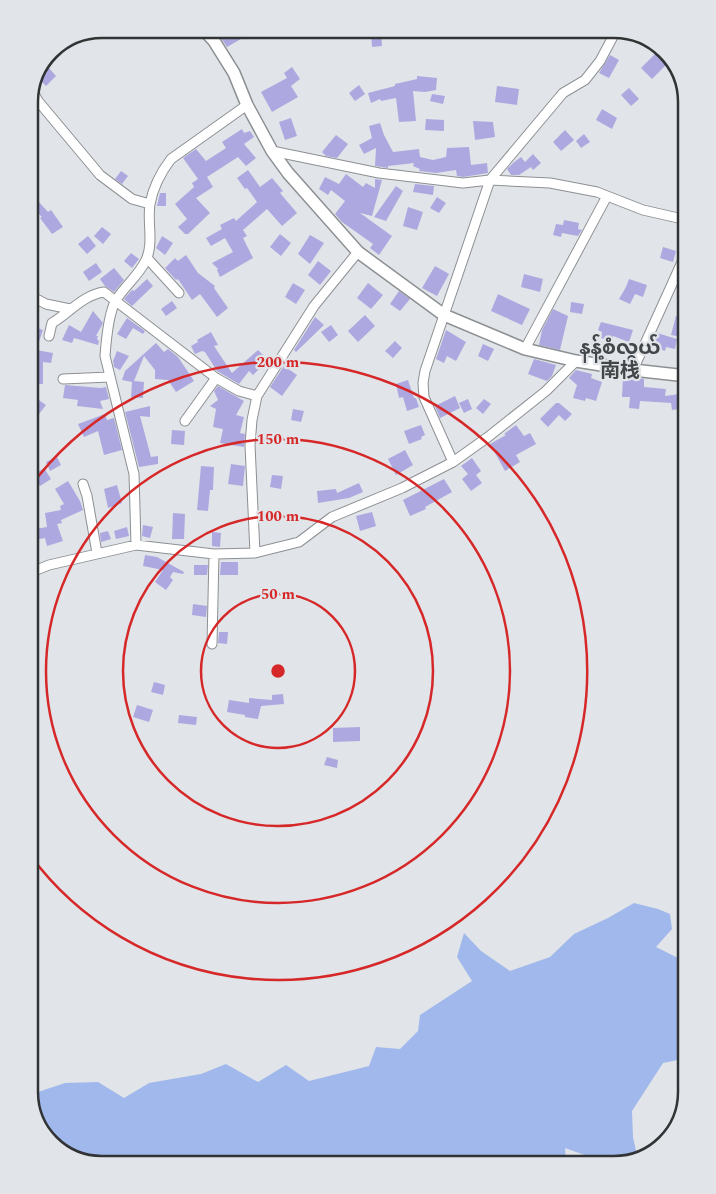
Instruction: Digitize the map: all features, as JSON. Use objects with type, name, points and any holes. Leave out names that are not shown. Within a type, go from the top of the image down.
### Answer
[{"type":"street","points":[[211,38],[234,73],[247,106],[272,151],[294,180],[358,252],[444,315],[525,349],[576,361],[678,375]]},
{"type":"street","points":[[453,462],[424,397],[423,383],[425,371],[490,180],[563,93],[585,80],[600,62],[612,38]]},
{"type":"street","points":[[38,101],[100,175],[132,199],[150,204]]},
{"type":"street","points":[[136,545],[134,474],[105,356],[115,302],[146,258],[150,239],[150,204],[155,186],[163,169],[171,159],[247,106]]},
{"type":"street","points":[[272,151],[379,172],[463,183],[490,180],[550,183],[597,192],[643,210],[678,218]]},
{"type":"street","points":[[525,349],[607,196]]},
{"type":"street","points":[[255,554],[250,445],[252,420],[258,396],[314,306],[358,252]]},
{"type":"street","points":[[146,258],[180,293]]},
{"type":"street","points":[[633,370],[678,271]]},
{"type":"street","points":[[48,336],[52,323],[64,316],[70,309],[95,294],[104,292],[216,378],[238,391],[258,396]]},
{"type":"street","points":[[38,299],[46,304],[70,309]]},
{"type":"street","points":[[38,569],[136,545],[214,554],[255,554],[299,542],[332,517],[402,488],[453,462],[546,391],[576,361]]},
{"type":"street","points":[[63,379],[110,377]]},
{"type":"street","points":[[185,421],[216,378]]},
{"type":"street","points":[[83,484],[87,496],[97,554]]},
{"type":"street","points":[[212,644],[214,554]]},
{"type":"water","points":[[634,903],[670,914],[672,929],[656,947],[678,958],[678,1060],[663,1063],[632,1111],[635,1153],[614,1156],[587,1156],[565,1148],[565,1156],[97,1156],[73,1150],[59,1141],[48,1128],[41,1113],[38,1092],[65,1083],[98,1082],[124,1098],[149,1083],[201,1074],[226,1064],[258,1082],[286,1065],[309,1081],[369,1066],[376,1047],[400,1049],[418,1031],[420,1015],[472,981],[457,957],[464,933],[481,951],[510,971],[550,957],[574,934]]},
{"type":"building","points":[[221,38],[242,38],[227,47]]},
{"type":"building","points":[[371,38],[381,38],[382,46],[372,47]]},
{"type":"building","points":[[656,53],[667,64],[652,79],[641,68]]},
{"type":"building","points":[[610,55],[619,60],[609,78],[599,73]]},
{"type":"building","points":[[48,67],[56,76],[46,86],[41,81]]},
{"type":"building","points":[[292,67],[300,79],[291,86],[298,97],[272,112],[261,92],[287,78],[284,73]]},
{"type":"building","points":[[417,76],[437,78],[436,90],[425,92],[413,91],[416,121],[399,122],[396,98],[381,101],[380,99],[371,103],[368,93],[417,79]]},
{"type":"building","points":[[359,85],[365,94],[355,101],[349,93]]},
{"type":"building","points":[[497,86],[519,89],[517,105],[495,102]]},
{"type":"building","points":[[629,88],[639,99],[631,106],[621,95]]},
{"type":"building","points":[[432,94],[445,96],[443,104],[430,101]]},
{"type":"building","points":[[602,109],[617,118],[612,129],[596,120]]},
{"type":"building","points":[[291,118],[297,136],[285,140],[279,122]]},
{"type":"building","points":[[426,119],[444,120],[444,131],[425,130]]},
{"type":"building","points":[[473,121],[493,122],[495,137],[475,140]]},
{"type":"building","points":[[380,123],[393,152],[419,149],[420,157],[433,160],[446,157],[447,148],[469,147],[471,165],[487,163],[488,173],[463,177],[457,176],[456,170],[436,173],[419,171],[420,169],[413,166],[414,163],[388,166],[388,168],[375,166],[376,148],[364,154],[359,145],[372,138],[369,126]]},
{"type":"building","points":[[242,129],[244,133],[250,131],[254,137],[244,144],[256,158],[246,166],[238,157],[207,177],[213,187],[196,198],[210,213],[188,234],[185,234],[178,227],[187,219],[175,204],[194,187],[192,183],[198,179],[183,158],[196,149],[206,161],[226,148],[222,142]]},
{"type":"building","points":[[565,130],[574,140],[561,151],[553,142]]},
{"type":"building","points":[[584,134],[590,142],[581,148],[576,141]]},
{"type":"building","points":[[336,135],[348,144],[337,158],[326,156],[322,152]]},
{"type":"building","points":[[533,154],[541,163],[533,170],[531,167],[519,175],[511,175],[507,169],[513,163],[521,157],[525,162]]},
{"type":"building","points":[[248,170],[260,187],[272,178],[283,191],[280,193],[297,213],[282,226],[267,209],[243,230],[247,236],[243,238],[253,258],[220,277],[218,269],[212,263],[233,252],[225,238],[211,246],[206,238],[222,229],[220,225],[234,218],[236,221],[257,202],[237,178]]},
{"type":"building","points":[[121,171],[128,176],[122,184],[115,179]]},
{"type":"building","points":[[346,174],[363,187],[366,183],[375,188],[375,179],[382,180],[372,216],[360,213],[392,236],[379,255],[370,248],[373,244],[342,222],[335,214],[345,201],[331,190],[328,195],[319,189],[325,177],[339,184]]},
{"type":"building","points":[[415,184],[434,186],[433,195],[413,192]]},
{"type":"building","points":[[396,186],[403,191],[386,221],[374,217]]},
{"type":"building","points":[[160,193],[166,193],[166,206],[157,206]]},
{"type":"building","points":[[437,197],[446,203],[439,213],[430,208]]},
{"type":"building","points":[[38,201],[48,212],[51,210],[63,227],[52,234],[40,218],[42,217],[38,213]]},
{"type":"building","points":[[408,207],[423,212],[417,230],[403,226]]},
{"type":"building","points":[[564,220],[579,223],[578,229],[582,230],[578,236],[562,233],[561,237],[553,235],[556,224],[563,225]]},
{"type":"building","points":[[102,227],[111,234],[103,244],[94,236]]},
{"type":"building","points":[[280,234],[291,243],[281,256],[270,247]]},
{"type":"building","points":[[310,235],[324,243],[310,264],[298,254]]},
{"type":"building","points":[[88,236],[96,246],[87,254],[78,244]]},
{"type":"building","points":[[162,236],[173,243],[165,255],[156,248]]},
{"type":"building","points":[[663,247],[676,251],[673,262],[660,258]]},
{"type":"building","points":[[131,253],[139,259],[132,268],[124,261]]},
{"type":"building","points":[[186,255],[198,273],[215,286],[214,288],[228,308],[217,317],[200,294],[192,300],[178,279],[176,280],[165,268],[175,258],[178,261]]},
{"type":"building","points":[[318,261],[331,271],[320,285],[308,275]]},
{"type":"building","points":[[96,263],[102,272],[89,281],[83,272]]},
{"type":"building","points":[[435,266],[449,274],[437,296],[422,288]]},
{"type":"building","points":[[114,268],[124,280],[114,292],[105,286],[100,279]]},
{"type":"building","points":[[524,274],[543,279],[540,292],[521,287]]},
{"type":"building","points":[[147,279],[153,286],[132,306],[124,299],[132,290],[134,291]]},
{"type":"building","points":[[629,279],[647,285],[643,297],[635,294],[630,304],[619,299]]},
{"type":"building","points":[[293,283],[305,290],[296,304],[285,297]]},
{"type":"building","points":[[368,283],[383,295],[371,309],[357,298]]},
{"type":"building","points":[[399,291],[410,299],[400,311],[390,304]]},
{"type":"building","points":[[498,294],[530,309],[522,325],[491,311]]},
{"type":"building","points":[[172,301],[177,308],[166,316],[161,309]]},
{"type":"building","points":[[571,302],[584,304],[582,314],[570,312]]},
{"type":"building","points":[[553,309],[568,316],[560,350],[539,345],[542,330]]},
{"type":"building","points":[[93,311],[103,323],[96,336],[98,336],[98,345],[74,338],[72,343],[62,340],[69,325],[81,332]]},
{"type":"building","points":[[365,315],[375,326],[358,342],[348,331]]},
{"type":"building","points":[[676,316],[678,317],[678,336],[671,335]]},
{"type":"building","points":[[315,317],[324,325],[296,352],[294,350]]},
{"type":"building","points":[[127,318],[145,331],[143,334],[133,328],[126,339],[117,334]]},
{"type":"building","points":[[601,322],[633,330],[629,342],[613,336],[612,341],[601,338],[602,332],[598,330]]},
{"type":"building","points":[[331,325],[338,335],[329,342],[321,332]]},
{"type":"building","points":[[38,328],[43,330],[38,344]]},
{"type":"building","points":[[446,330],[466,342],[456,361],[447,356],[444,363],[436,359]]},
{"type":"building","points":[[211,332],[218,345],[214,346],[232,373],[258,350],[268,360],[253,375],[249,371],[239,384],[217,371],[205,352],[202,351],[195,354],[191,346]]},
{"type":"building","points":[[657,333],[677,339],[675,349],[666,347],[665,351],[651,346]]},
{"type":"building","points":[[395,341],[402,348],[393,358],[385,351]]},
{"type":"building","points":[[156,343],[164,352],[168,349],[178,357],[194,381],[176,392],[168,380],[155,379],[155,370],[144,356],[134,381],[144,382],[143,398],[131,397],[132,382],[122,380],[125,371]]},
{"type":"building","points":[[483,344],[494,349],[488,361],[478,356]]},
{"type":"building","points":[[38,350],[53,353],[51,363],[43,362],[43,384],[38,384]]},
{"type":"building","points":[[117,351],[129,356],[120,370],[114,367],[113,361]]},
{"type":"building","points":[[534,359],[556,365],[552,376],[547,381],[528,374]]},
{"type":"building","points":[[284,366],[297,375],[282,396],[270,387]]},
{"type":"building","points":[[576,370],[592,374],[591,378],[602,382],[596,401],[586,398],[585,401],[573,398],[577,385],[569,378]]},
{"type":"building","points":[[623,376],[644,379],[644,387],[666,389],[665,396],[678,394],[678,409],[672,410],[671,403],[640,401],[639,409],[629,408],[630,397],[622,397]]},
{"type":"building","points":[[408,380],[419,407],[407,411],[403,397],[399,398],[396,384]]},
{"type":"building","points":[[65,385],[106,387],[109,399],[100,401],[103,409],[77,406],[78,400],[63,398]]},
{"type":"building","points":[[218,386],[244,401],[236,415],[244,417],[240,433],[245,434],[244,447],[220,443],[223,429],[213,427],[216,409],[210,406],[218,400],[214,391]]},
{"type":"building","points":[[455,396],[460,408],[440,418],[435,406]]},
{"type":"building","points":[[38,399],[46,405],[38,413]]},
{"type":"building","points":[[468,399],[472,409],[464,413],[459,403]]},
{"type":"building","points":[[484,399],[491,404],[483,414],[476,408]]},
{"type":"building","points":[[556,403],[559,403],[572,414],[565,421],[559,415],[548,427],[540,419]]},
{"type":"building","points":[[150,406],[150,417],[140,416],[151,457],[158,456],[158,464],[139,467],[125,412]]},
{"type":"building","points":[[293,409],[304,411],[301,422],[291,420]]},
{"type":"building","points":[[105,414],[107,420],[114,418],[122,450],[104,455],[98,431],[84,437],[78,424]]},
{"type":"building","points":[[421,425],[425,435],[421,437],[422,439],[409,444],[404,431]]},
{"type":"building","points":[[516,425],[524,436],[530,433],[536,444],[516,455],[520,462],[505,471],[490,444],[506,435],[504,434]]},
{"type":"building","points":[[172,430],[185,431],[184,445],[171,444]]},
{"type":"building","points":[[405,450],[413,465],[396,475],[388,459]]},
{"type":"building","points":[[57,457],[61,465],[50,471],[46,462]]},
{"type":"building","points":[[472,458],[481,471],[476,475],[482,483],[471,491],[462,479],[468,474],[461,466]]},
{"type":"building","points":[[231,464],[245,466],[243,486],[228,484]]},
{"type":"building","points":[[201,466],[214,467],[213,490],[210,490],[208,511],[197,510]]},
{"type":"building","points":[[44,468],[51,479],[40,486],[38,483],[38,472]]},
{"type":"building","points":[[272,475],[283,476],[281,489],[270,487]]},
{"type":"building","points":[[444,479],[452,492],[425,507],[426,509],[410,516],[403,500]]},
{"type":"building","points":[[68,481],[83,510],[61,520],[62,523],[57,524],[63,541],[47,546],[45,538],[38,539],[38,528],[47,527],[45,513],[61,510],[60,506],[64,504],[55,489]]},
{"type":"building","points":[[359,483],[363,492],[349,498],[318,503],[317,491],[336,489],[337,493]]},
{"type":"building","points":[[117,485],[122,503],[108,508],[104,489]]},
{"type":"building","points":[[372,512],[376,526],[360,531],[356,516]]},
{"type":"building","points":[[173,513],[185,514],[184,539],[172,539]]},
{"type":"building","points":[[143,525],[153,527],[150,538],[142,536]]},
{"type":"building","points":[[127,527],[129,536],[116,539],[114,531]]},
{"type":"building","points":[[108,531],[111,539],[101,542],[100,533]]},
{"type":"building","points":[[212,532],[221,533],[220,547],[212,546]]},
{"type":"building","points":[[145,555],[157,557],[184,572],[183,574],[173,572],[170,577],[173,580],[166,590],[155,582],[163,570],[143,566]]},
{"type":"building","points":[[221,562],[238,562],[238,575],[220,575]]},
{"type":"building","points":[[194,565],[208,565],[207,575],[194,575]]},
{"type":"building","points":[[193,604],[207,606],[206,617],[192,615]]},
{"type":"building","points":[[219,632],[228,632],[227,644],[218,643]]},
{"type":"building","points":[[154,682],[165,685],[163,695],[151,692]]},
{"type":"building","points":[[283,694],[284,704],[261,706],[258,719],[227,712],[229,700],[249,703],[249,698],[272,700],[272,695]]},
{"type":"building","points":[[137,705],[153,710],[149,722],[133,717]]},
{"type":"building","points":[[179,715],[197,717],[196,725],[178,723]]},
{"type":"building","points":[[360,727],[360,741],[333,742],[333,728]]},
{"type":"building","points":[[327,757],[338,760],[337,768],[324,765]]},
{"type":"district","name":"နန့်စံလွယ် 南栈","points":[[620,358]]}]
